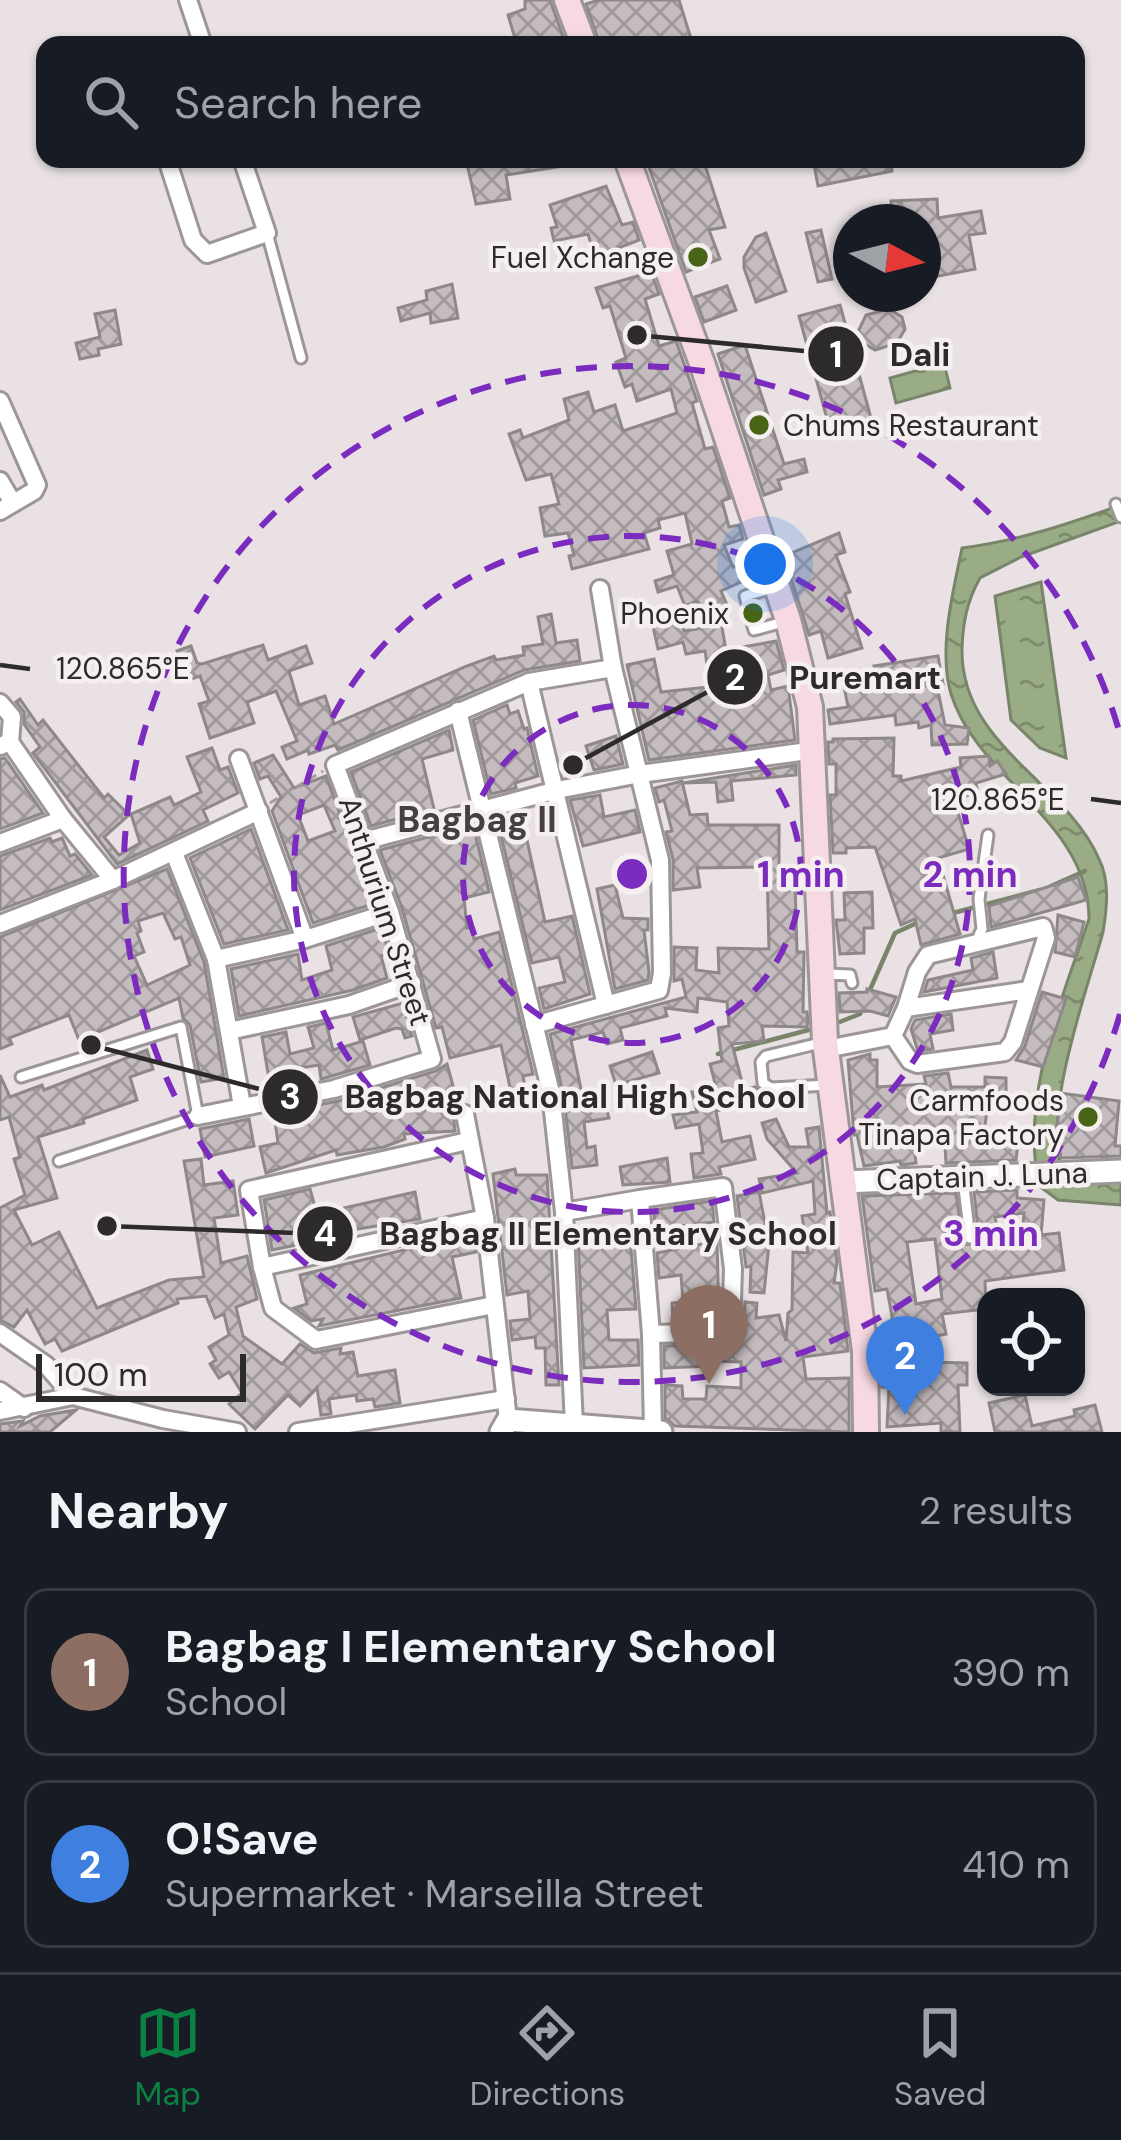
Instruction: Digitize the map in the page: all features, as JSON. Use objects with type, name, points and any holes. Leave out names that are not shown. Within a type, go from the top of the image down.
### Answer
[{"type":"main road","points":[[567,0],[581,36]]},
{"type":"main road","points":[[631,168],[801,661],[814,750],[826,1046],[865,1352],[866,1432]]},
{"type":"street","points":[[188,0],[200,36]]},
{"type":"street","points":[[169,168],[194,240],[207,254],[267,233],[245,168]]},
{"type":"street","points":[[0,401],[37,485],[7,507],[0,481]]},
{"type":"street","points":[[534,1025],[659,989],[662,973],[660,860],[613,668],[600,589]]},
{"type":"street","points":[[335,765],[529,682],[613,668]]},
{"type":"street","points":[[529,682],[606,1005]]},
{"type":"street","points":[[0,703],[12,717],[5,744],[113,880]]},
{"type":"street","points":[[458,711],[551,1093],[564,1212],[574,1425]]},
{"type":"street","points":[[364,841],[557,790],[814,750]]},
{"type":"street","points":[[239,758],[305,938]]},
{"type":"street","name":"Anthurium Street","points":[[242,1106],[334,1089],[432,1059],[390,912],[335,765]]},
{"type":"street","points":[[0,924],[113,880],[259,811]]},
{"type":"street","points":[[0,843],[62,819]]},
{"type":"street","points":[[174,853],[216,959],[242,1106],[198,1117]]},
{"type":"street","points":[[216,959],[390,912]]},
{"type":"street","points":[[1043,927],[1046,938],[1005,1052],[917,1064],[893,1036],[928,955],[1043,927]]},
{"type":"street","points":[[229,1031],[349,1005],[412,983]]},
{"type":"street","points":[[906,1008],[1029,990]]},
{"type":"street","points":[[826,1046],[893,1036]]},
{"type":"street","points":[[465,1114],[485,1218],[505,1417]]},
{"type":"street","points":[[468,1141],[249,1190],[273,1307],[316,1340],[494,1304]]},
{"type":"street","name":"Captain J. Luna","points":[[843,1182],[1121,1171]]},
{"type":"street","points":[[564,1212],[723,1186],[733,1269],[731,1332],[651,1334]]},
{"type":"street","points":[[298,1432],[505,1417],[647,1431],[651,1334],[640,1199]]},
{"type":"street","points":[[262,1267],[485,1218]]},
{"type":"street","points":[[0,1333],[46,1365],[73,1396]]},
{"type":"street","points":[[0,1391],[24,1408]]},
{"type":"street","points":[[0,1412],[73,1396],[237,1432]]},
{"type":"lane","points":[[267,233],[301,358]]},
{"type":"lane","points":[[1116,504],[1121,517]]},
{"type":"lane","points":[[777,587],[745,596],[754,630],[788,620]]},
{"type":"lane","points":[[979,935],[988,835]]},
{"type":"lane","points":[[821,974],[850,975],[852,983]]},
{"type":"lane","points":[[21,1077],[181,1027],[198,1117],[59,1161]]},
{"type":"lane","points":[[826,1046],[774,1052],[760,1062],[764,1083],[771,1088],[830,1085]]},
{"type":"lane","points":[[963,1178],[970,1238],[1000,1237]]},
{"type":"path","points":[[259,811],[335,765]]},
{"type":"water","points":[[944,363],[950,388],[896,403],[890,378]]},
{"type":"water","points":[[1121,505],[1121,521],[1021,557],[980,578],[966,612],[962,648],[966,682],[978,711],[995,737],[1083,831],[1105,876],[1103,932],[1067,1062],[1057,1133],[1060,1162],[1070,1183],[1121,1181],[1121,1205],[1058,1200],[1039,1186],[1035,1118],[1039,1084],[1089,919],[1084,885],[1052,827],[965,724],[951,694],[946,659],[962,548],[1023,536]]},
{"type":"water","points":[[1041,582],[1066,758],[1040,748],[1011,720],[995,596]]},
{"type":"building","points":[[525,0],[550,0],[563,36],[514,36],[508,15],[525,9]]},
{"type":"building","points":[[679,0],[690,36],[597,36],[586,4]]},
{"type":"building","points":[[468,168],[551,168],[506,175],[510,199],[476,204]]},
{"type":"building","points":[[649,168],[706,168],[725,227],[709,230],[720,259],[686,272]]},
{"type":"building","points":[[815,168],[892,168],[892,171],[818,186]]},
{"type":"building","points":[[606,186],[622,225],[633,222],[639,240],[595,257],[588,234],[554,241],[551,228],[557,227],[550,205]]},
{"type":"building","points":[[937,199],[937,204],[891,204]]},
{"type":"building","points":[[981,211],[985,233],[969,235],[975,269],[941,276],[941,218]]},
{"type":"building","points":[[821,230],[832,279],[818,282],[806,233]]},
{"type":"building","points":[[766,233],[786,291],[756,302],[744,257],[756,237]]},
{"type":"building","points":[[651,272],[659,294],[645,299],[659,346],[676,341],[697,401],[692,403],[705,449],[713,447],[730,498],[722,501],[729,527],[739,525],[743,539],[724,545],[733,567],[749,560],[755,576],[721,591],[728,607],[719,611],[726,650],[776,641],[784,670],[768,675],[771,690],[788,686],[795,740],[649,760],[627,665],[654,659],[661,692],[708,687],[705,651],[686,654],[683,642],[658,649],[652,622],[680,615],[684,631],[709,627],[697,601],[685,606],[677,586],[658,592],[655,581],[674,575],[667,551],[692,544],[685,513],[658,520],[660,528],[644,533],[649,549],[572,569],[568,533],[545,536],[540,508],[559,504],[551,474],[526,480],[509,434],[520,430],[523,438],[569,420],[564,399],[588,392],[594,412],[615,405],[623,431],[677,413],[671,389],[637,401],[632,384],[625,387],[616,362],[626,358],[610,306],[603,308],[596,288]]},
{"type":"building","points":[[452,284],[458,318],[431,323],[430,313],[401,321],[398,308],[427,300],[426,291]]},
{"type":"building","points":[[727,286],[736,310],[704,322],[695,297]]},
{"type":"building","points":[[833,307],[833,312],[842,312],[871,418],[830,430],[799,316]]},
{"type":"building","points":[[115,310],[121,344],[80,359],[76,343],[100,337],[95,314]]},
{"type":"building","points":[[894,312],[902,317],[905,329],[897,343],[875,350],[855,338],[866,315]]},
{"type":"building","points":[[745,345],[784,464],[804,459],[807,472],[778,480],[781,489],[764,495],[718,354]]},
{"type":"building","points":[[839,533],[845,552],[836,555],[862,648],[828,658],[821,631],[809,635],[784,556]]},
{"type":"building","points":[[551,614],[556,643],[577,640],[580,661],[524,670],[338,750],[335,745],[287,759],[282,747],[297,741],[276,691],[247,702],[254,723],[210,738],[199,704],[209,701],[200,676],[188,680],[177,651],[191,646],[197,663],[202,664],[263,645],[268,660],[306,646],[312,663],[289,671],[299,705],[325,696],[334,724],[494,656],[496,660],[524,655],[523,647],[543,644],[538,617]]},
{"type":"building","points":[[938,656],[943,684],[937,686],[945,725],[969,728],[967,744],[932,745],[931,725],[896,725],[895,715],[830,724],[828,710],[848,707],[842,676]]},
{"type":"building","points":[[20,699],[38,725],[43,720],[104,798],[108,794],[129,815],[104,837],[119,855],[140,843],[131,814],[170,797],[174,805],[201,792],[187,757],[212,748],[220,770],[228,767],[238,793],[203,810],[208,821],[117,864],[33,753],[40,747],[24,724],[24,712],[16,702]]},
{"type":"building","points":[[507,705],[510,714],[518,711],[527,728],[538,776],[491,794],[473,720]]},
{"type":"building","points":[[449,730],[453,750],[422,759],[434,809],[371,826],[351,772]]},
{"type":"building","points":[[616,736],[623,764],[594,770],[586,746]]},
{"type":"building","points":[[894,738],[893,776],[901,776],[901,781],[961,767],[960,758],[989,756],[990,766],[997,761],[1006,774],[976,783],[978,793],[954,799],[969,849],[938,858],[960,934],[921,945],[915,919],[901,925],[875,847],[833,853],[830,795],[836,795],[836,764],[829,764],[828,742]]},
{"type":"building","points":[[273,755],[294,788],[326,776],[373,904],[313,923],[272,811],[281,797],[268,776],[260,779],[254,763]],"holes":[[[324,805],[335,831],[308,841],[298,815]]]},
{"type":"building","points":[[5,758],[43,813],[0,829],[0,759]]},
{"type":"building","points":[[796,765],[796,775],[731,781],[733,800],[718,802],[716,782],[683,783]]},
{"type":"building","points":[[682,781],[690,815],[707,814],[708,825],[779,825],[779,884],[795,883],[797,952],[804,952],[803,1012],[808,1022],[807,1027],[762,1026],[764,1041],[732,1044],[744,1090],[755,1087],[770,1097],[716,1111],[722,1142],[750,1136],[755,1159],[719,1167],[721,1174],[694,1178],[691,1154],[703,1153],[699,1124],[676,1128],[673,1115],[697,1112],[692,1092],[716,1087],[710,1064],[722,1061],[718,1028],[729,1026],[727,1002],[698,998],[697,1012],[665,1008],[667,1016],[620,1028],[623,1040],[607,1044],[603,1032],[571,1040],[582,1094],[564,1098],[550,1034],[686,997],[682,979],[674,981],[674,947],[697,948],[696,970],[719,973],[718,948],[769,949],[767,867],[697,868],[700,887],[673,890],[673,859],[666,832],[672,831],[664,800],[659,802],[655,788]]},
{"type":"building","points":[[600,795],[604,817],[635,810],[640,832],[583,846],[570,800]]},
{"type":"building","points":[[521,813],[545,922],[572,916],[590,994],[544,1009],[539,988],[565,982],[559,957],[532,963],[497,819]]},
{"type":"building","points":[[473,825],[489,892],[464,898],[467,928],[472,927],[474,939],[499,932],[533,1074],[523,1076],[527,1099],[513,1102],[501,1045],[450,1058],[442,1027],[436,1028],[380,850]]},
{"type":"building","points":[[251,829],[288,930],[224,944],[190,858]]},
{"type":"building","points":[[50,838],[52,842],[62,838],[70,856],[75,854],[92,875],[0,910],[0,856]]},
{"type":"building","points":[[167,869],[204,962],[224,1078],[201,1082],[190,1025],[183,1018],[179,998],[79,1040],[69,1015],[9,1038],[12,1044],[0,1049],[0,937]],"holes":[[[163,913],[175,939],[181,937],[190,965],[147,985],[134,956],[144,952],[138,921]]]},
{"type":"building","points":[[1078,877],[1086,900],[991,927],[989,906]]},
{"type":"building","points":[[615,885],[623,918],[648,919],[648,930],[644,930],[649,972],[648,980],[615,989],[597,889]]},
{"type":"building","points":[[872,892],[873,928],[864,928],[864,953],[840,954],[836,920],[845,920],[844,893]]},
{"type":"building","points":[[1058,915],[1084,922],[1075,957],[1055,952]]},
{"type":"building","points":[[381,928],[389,953],[381,956],[387,978],[239,1016],[231,969],[298,954],[302,980],[332,970],[326,946]]},
{"type":"building","points":[[993,952],[997,978],[924,992],[928,980],[973,970],[971,958]]},
{"type":"building","points":[[867,989],[896,997],[888,1016],[840,1012],[839,993]]},
{"type":"building","points":[[1042,992],[1066,999],[1043,1067],[1016,1060]]},
{"type":"building","points":[[403,1003],[412,1036],[405,1038],[402,1029],[396,1028],[360,1040],[353,1017]]},
{"type":"building","points":[[951,1014],[953,1030],[930,1034],[933,1049],[918,1051],[911,1029],[915,1020]]},
{"type":"building","points":[[326,1023],[333,1050],[363,1041],[370,1065],[321,1079],[319,1065],[268,1073],[262,1037],[286,1032],[290,1054],[314,1048],[308,1027]]},
{"type":"building","points":[[147,1050],[153,1069],[130,1077],[137,1100],[38,1137],[57,1198],[14,1210],[32,1245],[59,1232],[97,1308],[169,1280],[204,1277],[184,1161],[201,1159],[204,1185],[233,1181],[238,1215],[214,1218],[221,1263],[247,1256],[257,1299],[236,1307],[243,1336],[282,1364],[300,1344],[314,1353],[341,1348],[340,1354],[353,1352],[358,1376],[395,1370],[400,1403],[375,1407],[373,1399],[357,1401],[356,1395],[329,1399],[331,1414],[321,1415],[317,1388],[300,1406],[288,1395],[255,1429],[229,1404],[242,1393],[229,1372],[219,1378],[210,1364],[216,1360],[209,1347],[229,1335],[224,1314],[215,1318],[206,1296],[177,1299],[178,1303],[62,1351],[55,1339],[45,1344],[27,1310],[14,1327],[0,1320],[0,1208],[25,1195],[9,1117],[0,1120],[0,1075],[10,1097],[42,1085],[44,1090]]},
{"type":"building","points":[[652,1052],[659,1073],[616,1085],[610,1066]]},
{"type":"building","points":[[870,1054],[870,1060],[877,1060],[877,1087],[926,1084],[924,1076],[948,1073],[951,1087],[985,1087],[985,1077],[1006,1078],[1006,1097],[989,1097],[983,1139],[1018,1143],[1016,1160],[946,1163],[944,1130],[912,1130],[916,1163],[864,1166],[854,1135],[848,1060]]},
{"type":"building","points":[[447,1064],[458,1104],[453,1111],[455,1131],[404,1134],[405,1139],[384,1147],[337,1155],[336,1150],[266,1173],[260,1147],[278,1143],[274,1114],[338,1101]]},
{"type":"building","name":"Carmfoods Tinapa Factory","points":[[1060,1093],[1119,1101],[1115,1146],[1121,1146],[1121,1156],[1061,1158]]},
{"type":"building","points":[[605,1104],[609,1118],[584,1122],[587,1148],[595,1146],[597,1165],[572,1168],[565,1107],[583,1106],[583,1110]]},
{"type":"building","points":[[249,1119],[254,1146],[205,1157],[200,1129]]},
{"type":"building","points":[[776,1119],[789,1147],[809,1147],[806,1129],[819,1127],[837,1262],[834,1283],[840,1283],[848,1351],[803,1357],[806,1379],[849,1378],[849,1432],[675,1426],[665,1418],[665,1385],[682,1386],[683,1399],[706,1399],[707,1386],[741,1388],[741,1362],[664,1368],[664,1346],[736,1343],[744,1334],[745,1302],[757,1303],[756,1318],[779,1315],[786,1341],[793,1252],[808,1253],[802,1216],[815,1214],[813,1181],[762,1193],[759,1179],[797,1173],[767,1139],[762,1123]]},
{"type":"building","points":[[667,1158],[670,1182],[623,1185],[620,1167]]},
{"type":"building","points":[[515,1169],[516,1175],[547,1175],[559,1385],[546,1385],[545,1348],[536,1348],[535,1337],[512,1340],[510,1321],[530,1319],[528,1291],[507,1295],[493,1174]]},
{"type":"building","points":[[310,1189],[317,1214],[415,1192],[420,1219],[345,1231],[346,1235],[272,1250],[264,1200]]},
{"type":"building","points":[[1017,1190],[1017,1198],[1044,1200],[1041,1235],[1059,1233],[1064,1270],[985,1281],[985,1288],[977,1288],[977,1310],[942,1314],[946,1334],[897,1344],[887,1289],[875,1291],[862,1196],[956,1193],[963,1244],[1000,1246],[1022,1238],[1024,1213],[995,1217],[997,1228],[978,1229],[974,1192]],"holes":[[[935,1239],[942,1299],[916,1304],[907,1242]]]},
{"type":"building","points":[[759,1192],[769,1244],[764,1293],[750,1292],[751,1266],[746,1267],[737,1196]]},
{"type":"building","points":[[712,1201],[714,1222],[655,1229],[654,1210]]},
{"type":"building","points":[[474,1233],[476,1252],[452,1257],[461,1298],[319,1326],[323,1319],[311,1321],[294,1308],[307,1304],[300,1275]]},
{"type":"building","points":[[630,1237],[636,1309],[607,1310],[609,1340],[638,1340],[639,1365],[584,1368],[578,1238]]},
{"type":"building","points":[[717,1241],[719,1320],[673,1321],[672,1303],[683,1302],[681,1275],[659,1278],[657,1253]]},
{"type":"building","points":[[926,1362],[967,1363],[967,1385],[958,1385],[960,1432],[941,1432],[941,1423],[887,1427],[889,1387],[882,1387],[882,1366],[926,1366]]},
{"type":"building","points":[[1025,1396],[1032,1426],[1075,1416],[1074,1410],[1095,1405],[1102,1432],[995,1432],[989,1403]]},
{"type":"building","points":[[76,1410],[50,1432],[0,1432],[0,1424],[23,1421],[20,1426],[40,1416]]},
{"type":"waterway","points":[[1051,886],[1085,871]]},
{"type":"waterway","points":[[953,913],[1040,890]]},
{"type":"waterway","points":[[869,992],[895,933],[919,922]]},
{"type":"waterway","points":[[837,1023],[860,1014],[862,1008]]},
{"type":"waterway","points":[[718,1054],[816,1028]]},
{"type":"place","name":"Fuel Xchange","points":[[698,257]]},
{"type":"place","name":"Dali","points":[[637,335]]},
{"type":"place","name":"Chums Restaurant","points":[[759,425]]},
{"type":"place","name":"Phoenix","points":[[753,613]]},
{"type":"place","name":"Puremart","points":[[573,765]]},
{"type":"place","name":"Bagbag National High School","points":[[91,1045]]},
{"type":"place","name":"Carmfoods Tinapa Factory","points":[[1088,1117]]},
{"type":"place","name":"Bagbag II Elementary School","points":[[107,1226]]},
{"type":"place","name":"Bagbag I Elementary School","points":[[709,1384]]},
{"type":"place","name":"O!Save","points":[[905,1415]]},
{"type":"district","name":"Bagbag II","points":[[477,819]]}]
